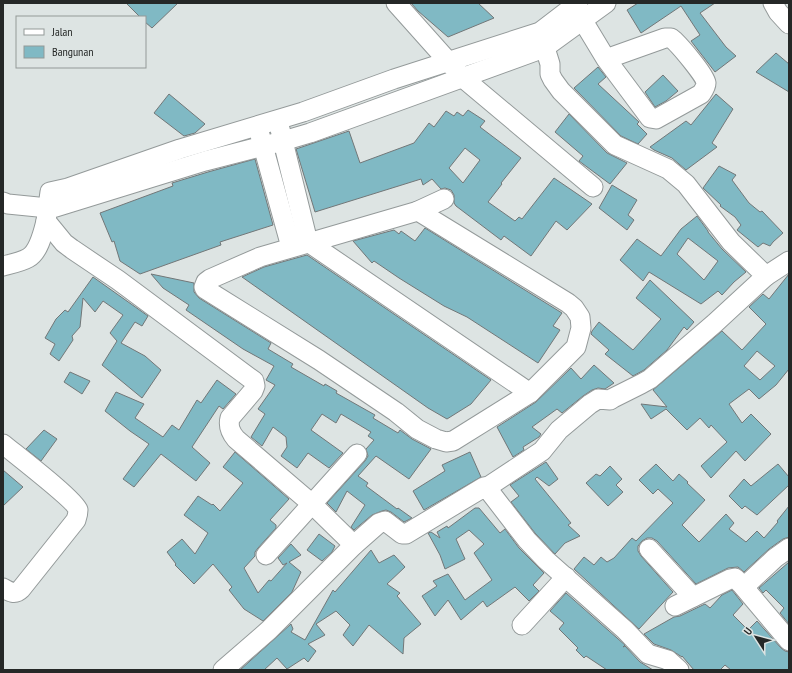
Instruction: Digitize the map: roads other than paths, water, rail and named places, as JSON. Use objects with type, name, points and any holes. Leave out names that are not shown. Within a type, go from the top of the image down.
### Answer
[{"type":"street","points":[[396,3],[463,78],[593,186]]},
{"type":"street","points":[[3,202],[8,204],[56,207],[205,161],[310,133],[463,78],[542,40],[581,12],[606,3]]},
{"type":"street","points":[[773,4],[789,24]]},
{"type":"street","points":[[581,12],[606,59],[650,118],[656,120],[701,94],[705,88],[706,82],[702,73],[671,38],[665,38],[606,59]]},
{"type":"street","points":[[3,266],[28,258],[33,253],[39,242],[48,207],[68,188],[180,149],[258,127],[449,61],[542,40]]},
{"type":"street","points":[[542,40],[550,64],[550,74],[571,102],[615,145],[668,168],[686,184],[731,242],[766,276]]},
{"type":"street","points":[[278,120],[283,141],[299,245]]},
{"type":"street","points":[[258,127],[262,146],[299,245],[341,265],[530,392]]},
{"type":"street","points":[[418,211],[568,303],[574,308],[580,317],[581,328],[576,347],[530,392],[453,441],[446,442],[436,439],[417,429],[396,412],[319,360],[205,289],[204,285],[210,279],[260,257],[418,211],[444,199]]},
{"type":"street","points":[[48,207],[64,243],[118,280],[254,381],[255,386],[253,391],[230,418],[230,432],[236,439],[312,504],[354,545]]},
{"type":"street","points":[[341,265],[345,232]]},
{"type":"street","points":[[223,670],[269,630],[354,545],[382,521],[385,520],[402,534],[410,533],[481,488],[486,488],[542,451],[559,430],[590,404],[598,399],[610,400],[650,379],[715,323],[766,276],[789,261]]},
{"type":"street","points":[[3,444],[68,499],[78,510],[76,520],[21,589],[12,593],[3,588]]},
{"type":"street","points":[[266,555],[358,454]]},
{"type":"street","points":[[486,488],[527,540],[566,577],[625,630],[648,654],[655,657],[665,658],[679,670]]},
{"type":"street","points":[[744,587],[775,558],[789,548]]},
{"type":"street","points":[[649,549],[693,597]]},
{"type":"street","points":[[522,626],[566,577]]},
{"type":"street","points":[[675,606],[730,579],[735,578],[789,641]]}]
